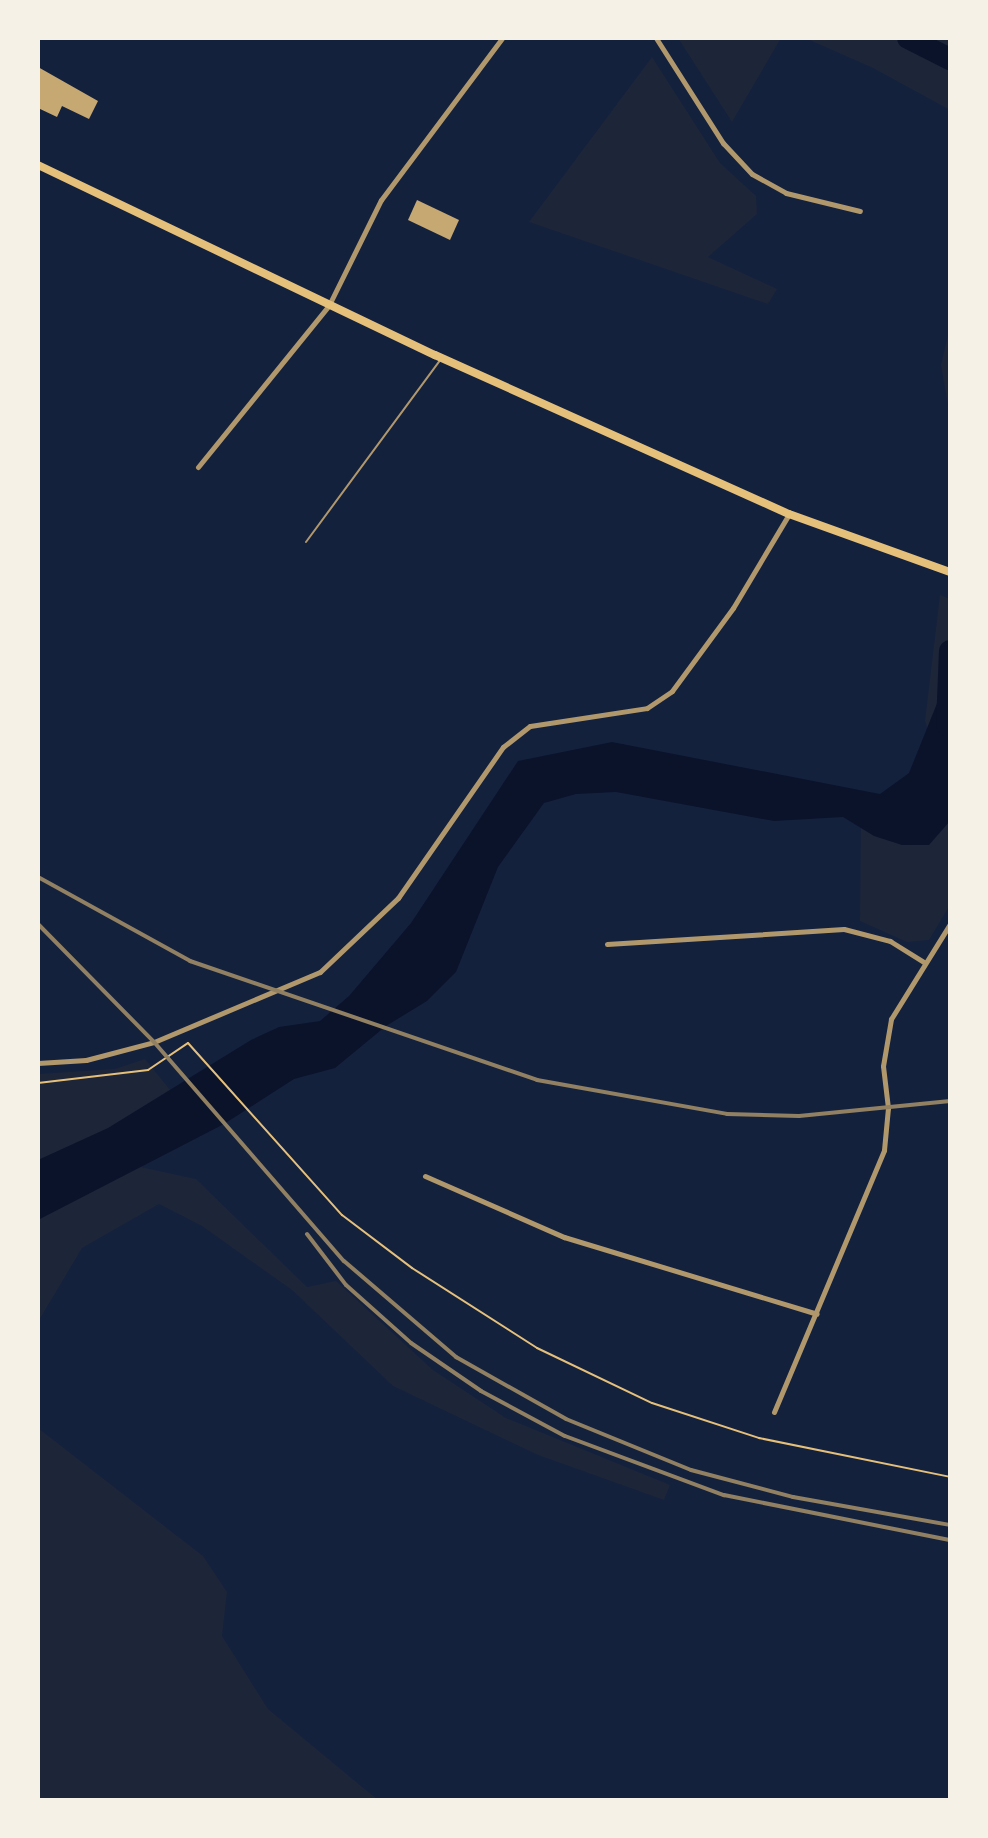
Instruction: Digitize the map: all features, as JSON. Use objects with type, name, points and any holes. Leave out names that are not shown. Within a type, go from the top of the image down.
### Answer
[{"type":"main road","points":[[38,165],[442,358],[789,514],[950,572]]},
{"type":"street","points":[[198,467],[329,305],[381,200],[502,38]]},
{"type":"street","points":[[656,38],[723,143],[752,174],[786,193],[860,211]]},
{"type":"street","points":[[38,1063],[86,1060],[154,1042],[320,972],[398,898],[462,800],[503,747],[530,726],[647,708],[672,691],[733,608],[789,514]]},
{"type":"street","points":[[774,1412],[884,1150],[886,1041],[891,1019],[950,924]]},
{"type":"street","points":[[607,944],[844,929],[876,935],[924,962]]},
{"type":"street","points":[[425,1176],[564,1237],[817,1314]]},
{"type":"lane","points":[[306,542],[442,358]]},
{"type":"path","points":[[38,1083],[148,1070],[188,1043],[342,1215],[373,1240],[490,1320],[577,1369],[652,1403],[759,1438],[950,1477]]},
{"type":"shaded area","points":[[678,38],[781,38],[732,122]]},
{"type":"shaded area","points":[[805,38],[950,38],[950,110],[873,68]]},
{"type":"shaded area","points":[[652,57],[720,163],[756,196],[757,214],[708,257],[777,289],[768,304],[529,222]]},
{"type":"shaded area","points":[[950,327],[950,416],[941,365]]},
{"type":"shaded area","points":[[940,595],[950,599],[950,905],[929,940],[907,942],[860,921],[861,819],[944,774],[925,721]]},
{"type":"shaded area","points":[[940,696],[950,704],[950,821],[929,845],[902,845],[874,836],[843,817],[774,821],[616,792],[576,794],[544,803],[498,867],[456,972],[427,1001],[386,1026],[335,1068],[294,1079],[224,1124],[38,1220],[38,1160],[108,1128],[251,1040],[279,1027],[320,1021],[349,996],[411,923],[518,761],[612,742],[880,794],[909,773]]},
{"type":"shaded area","points":[[145,1059],[196,1122],[38,1209],[38,1074],[115,1069]]},
{"type":"shaded area","points":[[131,1165],[196,1179],[307,1287],[336,1281],[433,1370],[506,1418],[670,1485],[664,1500],[538,1455],[393,1386],[292,1290],[202,1226],[159,1204],[82,1248],[38,1322],[38,1214]]},
{"type":"shaded area","points":[[38,1428],[203,1556],[227,1592],[222,1636],[268,1709],[378,1800],[38,1800]]},
{"type":"building","points":[[38,67],[98,101],[89,119],[62,106],[57,117],[38,108]]},
{"type":"building","points":[[417,200],[459,220],[450,240],[408,220]]},
{"type":"waterway","points":[[908,38],[950,59]]},
{"type":"waterway","points":[[947,725],[950,651]]},
{"type":"railway","points":[[38,877],[190,961],[537,1080],[727,1114],[799,1116],[950,1101]]},
{"type":"railway","points":[[38,924],[154,1042],[344,1261],[456,1357],[566,1419],[691,1470],[793,1497],[950,1525]]},
{"type":"railway","points":[[307,1234],[346,1285],[411,1343],[481,1391],[565,1436],[724,1495],[950,1540]]}]
